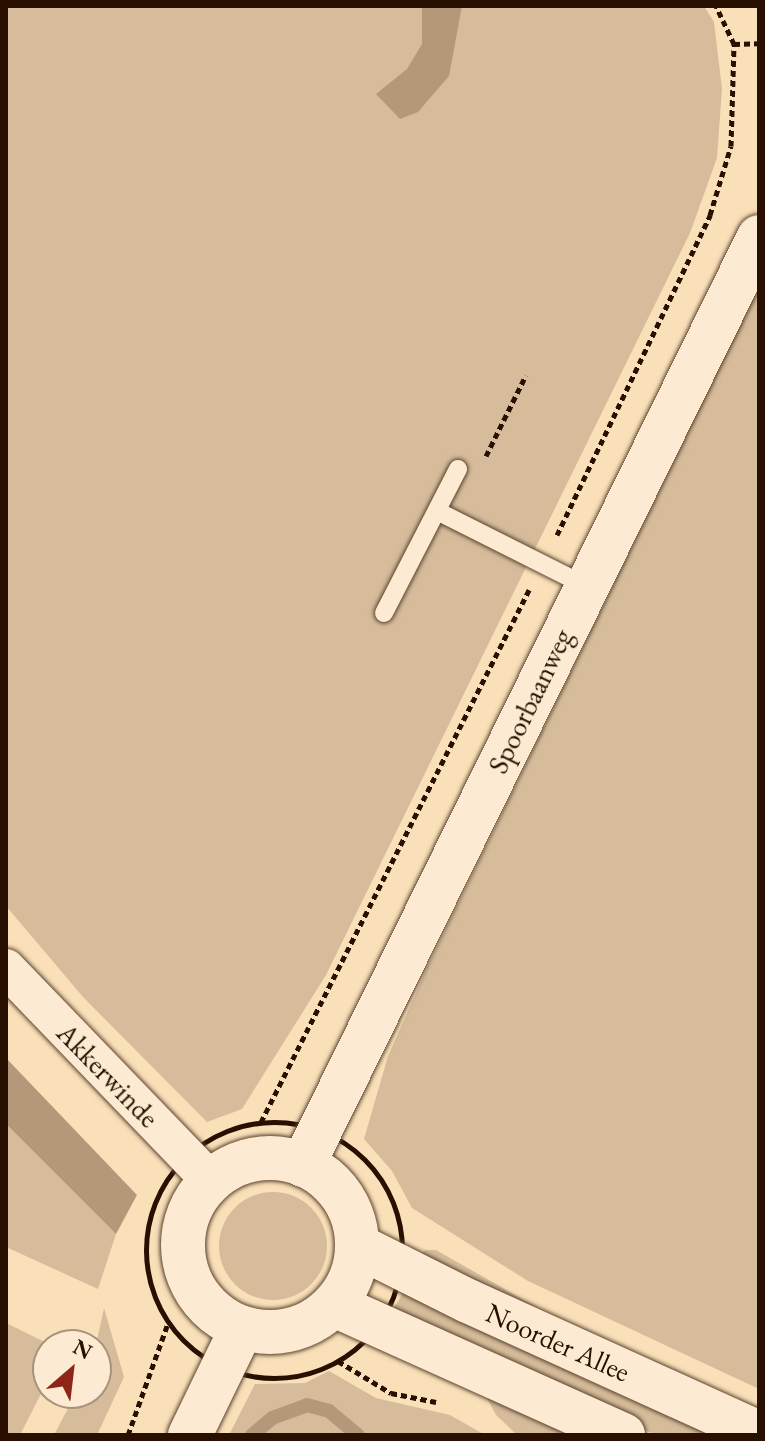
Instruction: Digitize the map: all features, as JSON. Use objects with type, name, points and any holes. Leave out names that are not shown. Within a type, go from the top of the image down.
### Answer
[{"type":"street","name":"Spoorbaanweg","points":[[303,1165],[759,237]]},
{"type":"street","name":"Akkerwinde","points":[[6,968],[198,1169]]},
{"type":"street","points":[[262,1158],[303,1165],[333,1184],[349,1207],[358,1246],[348,1284],[334,1305],[291,1330],[242,1328],[199,1296],[187,1272],[186,1219],[198,1169],[262,1158]]},
{"type":"street","name":"Noorder Allee","points":[[358,1246],[468,1301],[759,1433]]},
{"type":"street","name":"Noorder Allee","points":[[334,1305],[623,1435]]},
{"type":"street","points":[[190,1435],[242,1328]]},
{"type":"lane","points":[[384,613],[458,469]]},
{"type":"lane","points":[[437,511],[586,586]]},
{"type":"path","points":[[716,6],[734,44],[759,43]]},
{"type":"path","points":[[458,469],[475,478],[526,375]]},
{"type":"path","points":[[128,1435],[168,1322],[147,1273],[146,1239],[153,1207],[198,1169]]},
{"type":"path","points":[[338,1361],[391,1393],[419,1402],[451,1403]]},
{"type":"shaded area","points":[[6,6],[704,6],[714,22],[722,89],[717,158],[690,233],[326,975],[242,1109],[207,1122],[83,997],[6,906]]},
{"type":"shaded area","points":[[422,6],[462,6],[449,76],[418,112],[400,119],[376,94],[407,69],[422,44]]},
{"type":"shaded area","points":[[759,286],[759,1389],[528,1281],[412,1208],[392,1171],[364,1139],[388,1056],[428,966]]},
{"type":"shaded area","points":[[6,1058],[137,1195],[116,1234],[6,1124]]},
{"type":"shaded area","points":[[6,1124],[116,1234],[98,1289],[6,1247]]},
{"type":"shaded area","points":[[273,1192],[294,1196],[311,1208],[323,1225],[327,1246],[323,1267],[311,1284],[294,1296],[273,1300],[252,1296],[235,1284],[223,1267],[219,1246],[223,1225],[235,1208],[252,1196]]},
{"type":"shaded area","points":[[425,1250],[436,1250],[582,1333],[418,1258]]},
{"type":"shaded area","points":[[406,1287],[735,1435],[656,1435],[390,1316]]},
{"type":"shaded area","points":[[104,1308],[110,1329],[99,1329]]},
{"type":"shaded area","points":[[6,1323],[32,1336],[33,1409],[20,1435],[6,1435]]},
{"type":"shaded area","points":[[112,1336],[124,1377],[112,1403]]},
{"type":"shaded area","points":[[329,1371],[376,1398],[450,1415],[485,1435],[229,1435],[255,1384],[305,1383]]},
{"type":"shaded area","points":[[480,1385],[591,1435],[517,1435],[496,1415]]},
{"type":"shaded area","points":[[68,1409],[109,1409],[97,1435],[54,1435]]},
{"type":"waterway","points":[[252,1435],[272,1418],[307,1405],[329,1411],[358,1435]]}]
